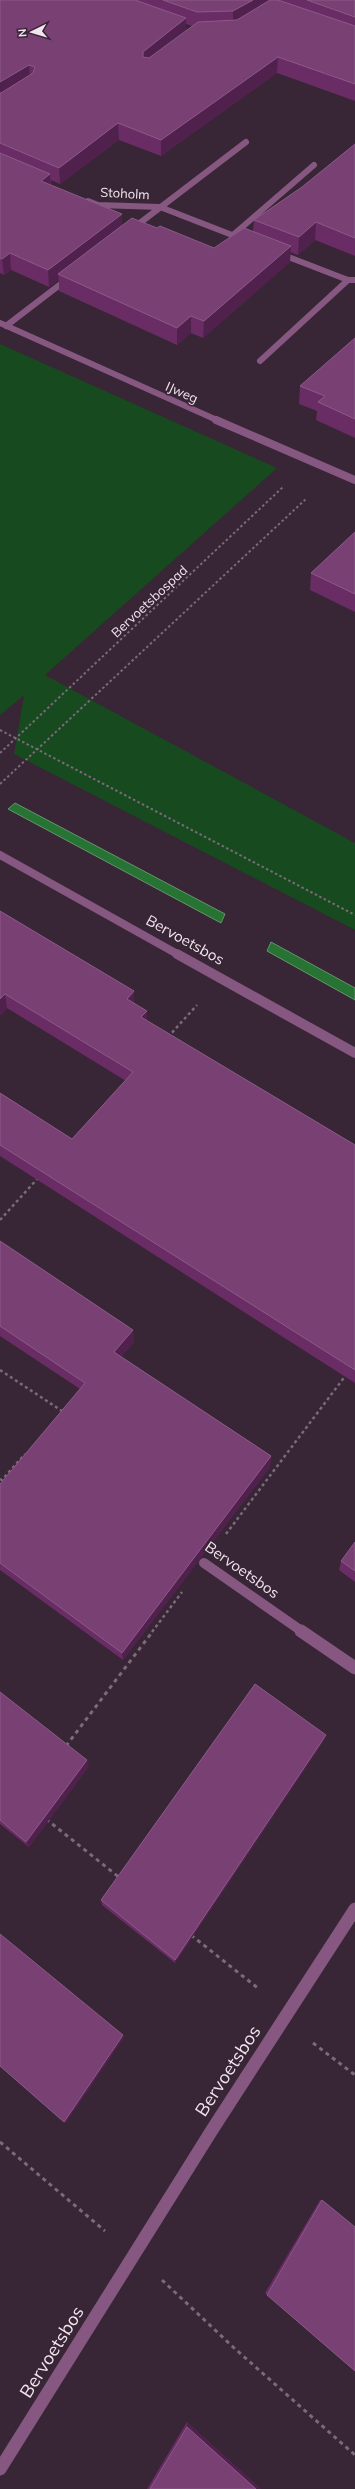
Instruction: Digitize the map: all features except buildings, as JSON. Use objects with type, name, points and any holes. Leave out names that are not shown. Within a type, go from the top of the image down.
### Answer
[{"type":"street","name":"Stoholm","points":[[160,207],[246,142]]},
{"type":"street","points":[[234,236],[314,165]]},
{"type":"street","name":"Stoholm","points":[[84,199],[98,205],[160,207],[255,244]]},
{"type":"street","points":[[123,236],[160,207]]},
{"type":"street","points":[[260,360],[352,280],[269,249]]},
{"type":"street","points":[[3,325],[78,270]]},
{"type":"street","name":"IJweg","points":[[3,325],[309,462],[355,480]]},
{"type":"street","name":"Bervoetsbos","points":[[0,855],[355,1053]]},
{"type":"street","name":"Bervoetsbos","points":[[204,1563],[355,1668]]},
{"type":"street","name":"Bervoetsbos","points":[[0,2469],[134,2253],[355,1909]]},
{"type":"path","name":"Bervoetsbospad","points":[[0,753],[309,462]]},
{"type":"path","points":[[0,784],[335,472]]},
{"type":"path","points":[[0,730],[355,915]]},
{"type":"path","points":[[163,1042],[221,978]]},
{"type":"path","points":[[0,1220],[41,1175]]},
{"type":"path","points":[[0,1370],[62,1411],[57,1417]]},
{"type":"path","points":[[64,1749],[350,1370]]},
{"type":"path","points":[[1,1481],[28,1451]]},
{"type":"path","points":[[43,1816],[122,1880]]},
{"type":"path","points":[[190,1934],[355,2075]]},
{"type":"path","points":[[0,2142],[63,2198],[134,2253],[233,2347],[355,2455]]},
{"type":"shaded area","points":[[0,344],[277,468],[45,675],[355,843],[355,930],[14,754],[24,695],[0,715]]},
{"type":"shaded area","points":[[15,803],[225,914],[221,923],[8,809]]},
{"type":"shaded area","points":[[271,942],[355,988],[355,1000],[267,951]]}]
